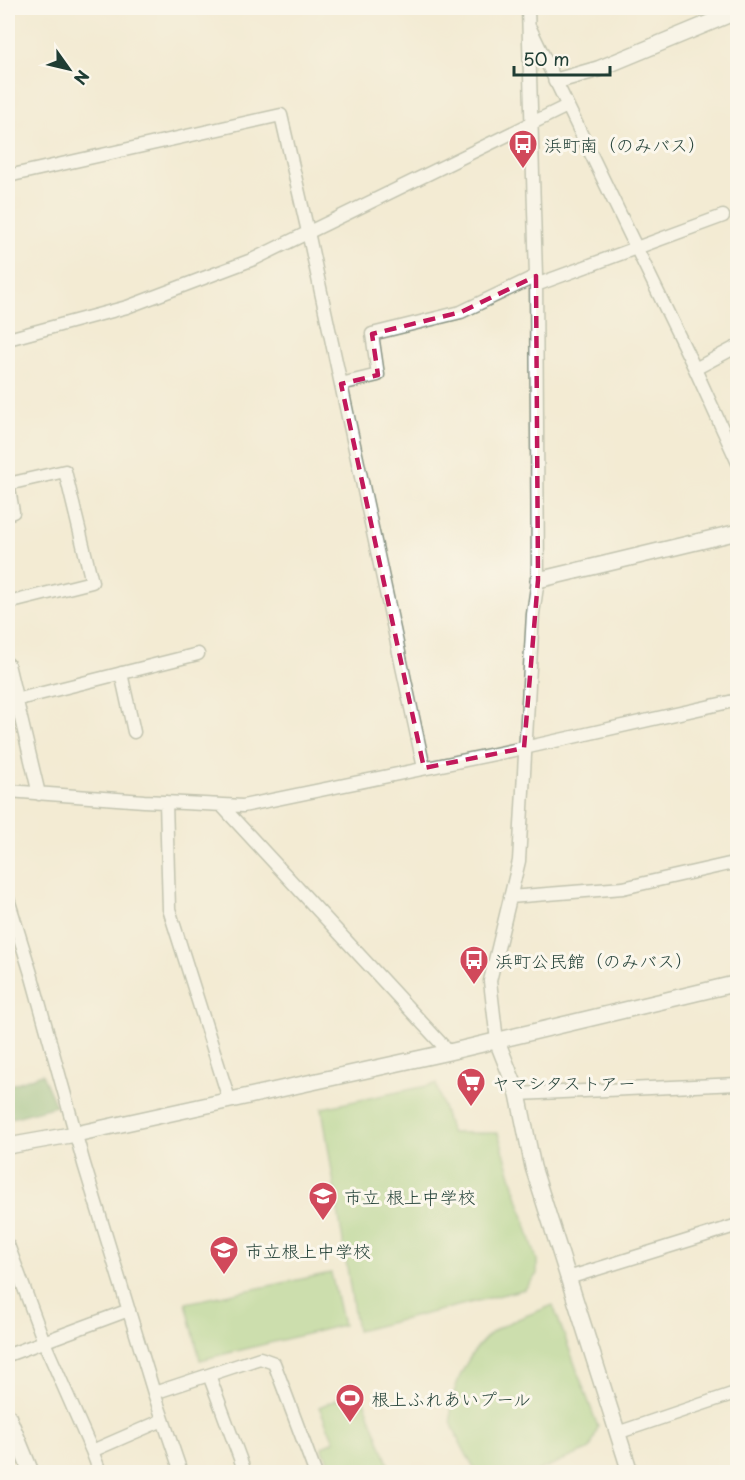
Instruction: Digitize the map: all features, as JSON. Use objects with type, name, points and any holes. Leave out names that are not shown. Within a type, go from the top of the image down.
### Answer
[{"type":"street","points":[[528,8],[536,281],[538,580],[524,748],[519,861],[490,981],[497,1041],[518,1094],[532,1167],[630,1473]]},
{"type":"street","points":[[556,81],[597,69],[738,12]]},
{"type":"street","points":[[529,24],[738,463]]},
{"type":"street","points":[[8,339],[127,307],[254,259],[567,106]]},
{"type":"street","points":[[8,176],[281,115],[309,232],[424,768]]},
{"type":"street","points":[[341,384],[378,375],[372,334],[461,312],[536,281],[723,216]]},
{"type":"street","points":[[695,369],[738,346]]},
{"type":"street","points":[[8,514],[13,512],[8,483],[65,471],[92,582],[8,603]]},
{"type":"street","points":[[538,580],[738,532]]},
{"type":"street","points":[[15,700],[198,654]]},
{"type":"street","points":[[8,664],[39,794]]},
{"type":"street","points":[[121,673],[134,732]]},
{"type":"street","points":[[8,791],[243,806],[524,748],[738,700]]},
{"type":"street","points":[[166,802],[169,909],[229,1100]]},
{"type":"street","points":[[220,805],[449,1052]]},
{"type":"street","points":[[510,897],[623,888],[738,862]]},
{"type":"street","points":[[8,899],[10,913],[154,1393],[181,1473]]},
{"type":"street","points":[[8,1146],[76,1134],[449,1052],[738,983]]},
{"type":"street","points":[[518,1094],[738,1084]]},
{"type":"street","points":[[568,1278],[738,1225]]},
{"type":"street","points":[[8,1245],[44,1342],[100,1473]]},
{"type":"street","points":[[8,1355],[129,1310]]},
{"type":"street","points":[[154,1393],[260,1358],[274,1363],[315,1473]]},
{"type":"street","points":[[208,1375],[245,1473]]},
{"type":"street","points":[[617,1433],[738,1392]]},
{"type":"street","points":[[8,1416],[31,1473]]},
{"type":"street","points":[[92,1451],[163,1420]]},
{"type":"highlighted area","points":[[536,276],[538,580],[524,748],[424,768],[341,384],[378,375],[372,334],[461,312]]},
{"type":"green space","points":[[42,1074],[56,1106],[8,1119],[8,1086]]},
{"type":"green space","points":[[436,1084],[451,1133],[498,1133],[537,1260],[537,1274],[525,1289],[357,1331],[322,1108]]},
{"type":"green space","points":[[331,1273],[343,1325],[200,1360],[186,1303]]},
{"type":"green space","points":[[553,1305],[598,1427],[590,1449],[535,1472],[476,1472],[461,1445],[451,1419],[451,1406],[459,1379],[473,1354],[491,1333],[508,1323]]},
{"type":"green space","name":"根上ふれあいプール","points":[[360,1390],[389,1466],[374,1472],[333,1472],[322,1447],[334,1441],[319,1407]]},
{"type":"place","name":"浜町南（のみバス）","points":[[523,170]]},
{"type":"place","name":"浜町公民館（のみバス）","points":[[474,986]]},
{"type":"place","name":"ヤマシタストアー","points":[[471,1108]]},
{"type":"place","name":"市立 根上中学校","points":[[323,1222]]},
{"type":"place","name":"市立根上中学校","points":[[224,1276]]},
{"type":"place","name":"根上ふれあいプール","points":[[350,1424]]}]
